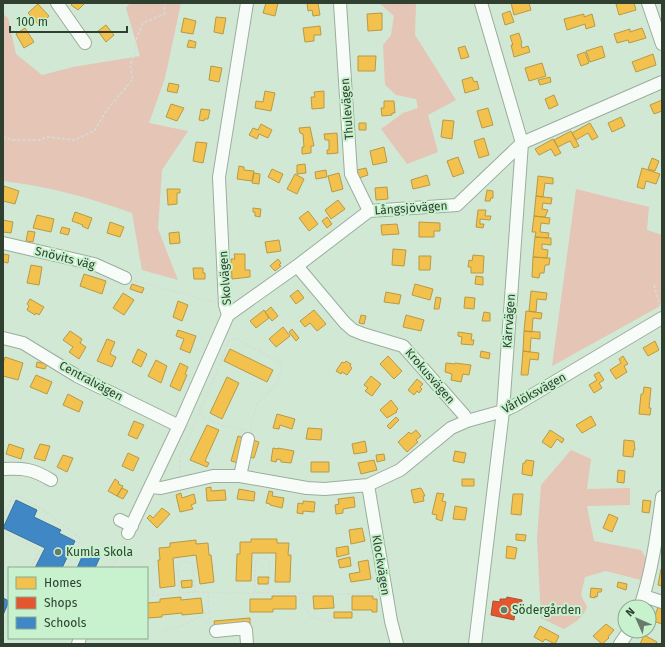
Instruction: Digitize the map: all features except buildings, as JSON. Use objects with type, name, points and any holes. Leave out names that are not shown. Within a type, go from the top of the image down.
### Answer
[{"type":"street","points":[[57,3],[85,43]]},
{"type":"street","name":"Skolvägen","points":[[130,529],[179,426],[227,310],[220,177],[247,3]]},
{"type":"street","name":"Thulevägen","points":[[340,3],[351,174],[369,211]]},
{"type":"street","name":"Kärrvägen","points":[[475,644],[503,411],[522,143],[481,3]]},
{"type":"street","points":[[648,3],[662,44]]},
{"type":"street","name":"Långsjövägen","points":[[227,310],[297,266],[369,211],[457,205],[522,143],[662,82]]},
{"type":"street","name":"Snövits väg","points":[[3,243],[94,264],[125,278]]},
{"type":"street","name":"Krokusvägen","points":[[297,266],[345,323],[353,330],[403,346],[464,415],[467,421]]},
{"type":"street","name":"Vårlöksvägen","points":[[150,487],[161,488],[213,476],[240,476],[307,488],[325,489],[368,485],[400,470],[451,428],[467,421],[503,411],[514,406],[662,318]]},
{"type":"street","name":"Centralvägen","points":[[3,338],[23,343],[78,376],[179,426]]},
{"type":"street","points":[[240,476],[248,439]]},
{"type":"street","points":[[3,469],[28,469],[38,472],[51,480]]},
{"type":"street","name":"Klockvägen","points":[[368,485],[391,621],[397,644]]},
{"type":"street","points":[[642,599],[658,529],[662,497]]},
{"type":"street","points":[[120,520],[130,529]]},
{"type":"street","points":[[216,631],[245,628],[247,644]]},
{"type":"street","points":[[466,644],[475,644]]},
{"type":"path","points":[[3,137],[13,140],[40,140],[47,137],[75,140],[95,130],[106,111],[133,79],[130,65],[135,53],[136,40],[143,23],[164,14],[165,3]]},
{"type":"path","points":[[125,278],[227,310]]},
{"type":"path","points":[[654,285],[662,311]]},
{"type":"path","points":[[180,483],[180,457],[228,342],[234,338],[279,361],[282,367],[277,383],[257,404],[249,432],[221,425],[199,414]]},
{"type":"path","points":[[3,521],[12,497],[19,496],[44,510],[56,521],[79,537],[79,542],[67,567]]},
{"type":"path","points":[[112,567],[130,529]]},
{"type":"path","points":[[3,532],[40,550],[32,567]]},
{"type":"path","points":[[255,592],[256,562],[259,558],[264,558],[268,559],[270,563],[269,593]]},
{"type":"path","points":[[180,592],[178,563],[188,561],[193,566],[195,592]]},
{"type":"path","points":[[148,589],[159,594]]},
{"type":"path","points":[[148,596],[180,592],[351,594],[386,591]]},
{"type":"path","points":[[164,633],[167,629],[180,627],[209,612],[208,592]]},
{"type":"path","points":[[299,593],[309,615],[317,620],[332,621]]},
{"type":"path","points":[[3,627],[8,616]]},
{"type":"shaded area","points":[[130,3],[181,3],[165,78],[149,123],[188,131],[162,170],[158,229],[178,280],[142,270],[132,213],[69,193],[3,181],[3,14],[8,18],[16,54],[42,75],[73,67],[140,56],[126,8]]},
{"type":"shaded area","points":[[379,3],[416,3],[415,35],[456,100],[428,115],[438,152],[407,164],[381,129],[403,113],[418,108],[416,99],[396,95],[385,85],[383,45],[391,35],[394,16]]},
{"type":"shaded area","points":[[576,189],[649,207],[647,230],[662,235],[662,305],[552,366]]},
{"type":"shaded area","points":[[571,450],[591,459],[587,489],[630,488],[630,505],[587,506],[594,541],[641,550],[646,558],[641,580],[606,571],[585,577],[581,595],[587,607],[581,617],[564,629],[541,618],[537,538],[541,485]]},
{"type":"place","name":"Kumla Skola","points":[[58,552]]},
{"type":"place","name":"Södergården","points":[[504,610]]}]
